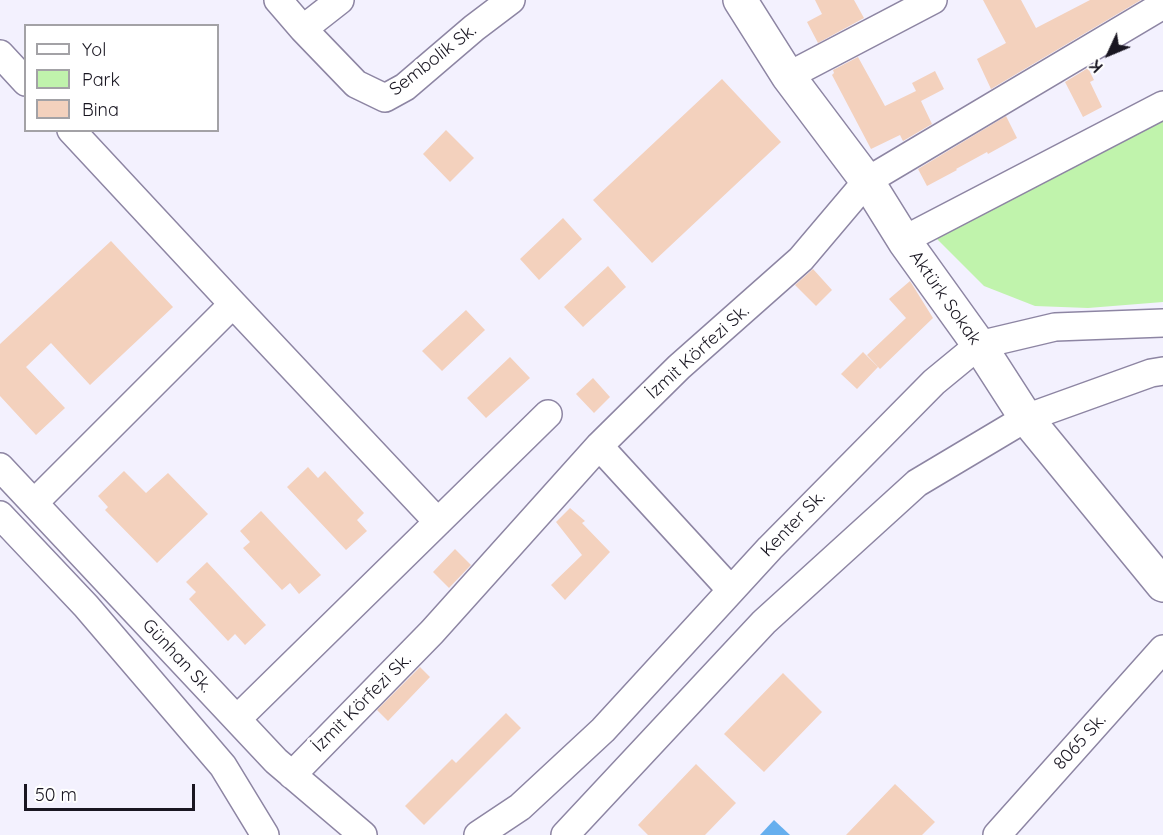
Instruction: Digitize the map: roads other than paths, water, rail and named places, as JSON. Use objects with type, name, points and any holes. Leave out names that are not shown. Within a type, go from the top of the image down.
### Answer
[{"type":"street","name":"Sembolik Sk.","points":[[278,0],[356,84],[385,98],[405,87],[474,28],[512,0]]},
{"type":"street","points":[[303,29],[340,0]]},
{"type":"street","name":"Aktürk Sokak","points":[[740,0],[788,76],[867,181],[905,242],[979,345],[1026,418],[1163,585]]},
{"type":"street","points":[[788,76],[933,0]]},
{"type":"street","name":"İzmit Körfezi Sk.","points":[[292,775],[432,632],[600,446],[679,367],[801,259],[867,181],[1163,4]]},
{"type":"street","points":[[0,54],[24,80]]},
{"type":"street","points":[[905,242],[917,233],[1163,105]]},
{"type":"street","points":[[73,132],[438,522]]},
{"type":"street","points":[[34,502],[233,304]]},
{"type":"street","name":"Kenter Sk.","points":[[478,835],[520,807],[603,730],[770,548],[934,382],[979,345],[1055,327],[1163,323]]},
{"type":"street","points":[[565,835],[764,622],[917,483],[1026,418],[1150,373],[1163,371]]},
{"type":"street","points":[[237,720],[548,414]]},
{"type":"street","points":[[600,446],[731,590]]},
{"type":"street","name":"Günhan Sk.","points":[[0,467],[276,761],[363,835]]},
{"type":"street","points":[[3,525],[86,606],[222,766],[265,835]]},
{"type":"street","name":"8065 Sk.","points":[[997,835],[1163,649]]},
{"type":"water","points":[[774,820],[790,835],[760,835]]}]
